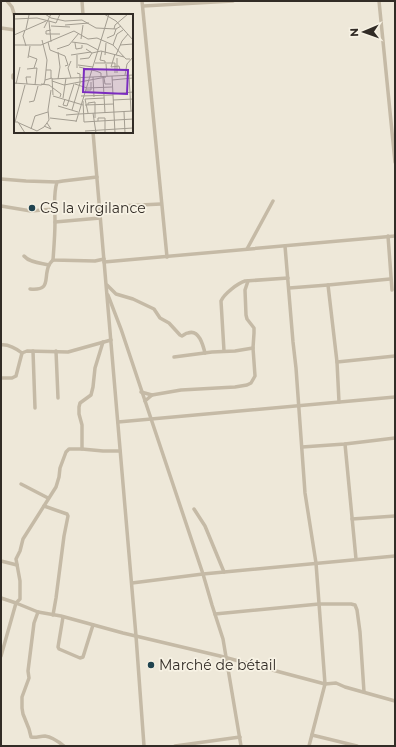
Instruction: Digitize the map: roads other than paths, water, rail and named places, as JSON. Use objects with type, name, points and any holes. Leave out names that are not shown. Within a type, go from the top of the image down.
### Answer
[{"type":"street","points":[[7,1],[12,7],[14,14]]},
{"type":"street","points":[[82,1],[83,14]]},
{"type":"street","points":[[142,1],[166,257]]},
{"type":"street","points":[[143,6],[233,1]]},
{"type":"street","points":[[379,1],[395,162]]},
{"type":"street","points":[[1,28],[14,30]]},
{"type":"street","points":[[12,78],[14,74]]},
{"type":"street","points":[[93,133],[132,583],[144,746]]},
{"type":"street","points":[[1,179],[57,182],[63,180],[97,177]]},
{"type":"street","points":[[30,289],[43,288],[49,265],[53,260],[55,188],[57,182]]},
{"type":"street","points":[[246,249],[273,201]]},
{"type":"street","points":[[99,208],[162,204]]},
{"type":"street","points":[[1,206],[31,210],[54,210]]},
{"type":"street","points":[[55,222],[100,218]]},
{"type":"street","points":[[388,236],[392,290]]},
{"type":"street","points":[[53,260],[104,261],[166,257],[395,236]]},
{"type":"street","points":[[285,246],[305,492],[316,563],[325,684],[309,746]]},
{"type":"street","points":[[24,256],[27,260],[49,265]]},
{"type":"street","points":[[224,351],[223,296],[240,282],[288,278]]},
{"type":"street","points":[[289,288],[390,279]]},
{"type":"street","points":[[141,392],[152,395],[181,390],[247,385],[251,383],[255,376],[253,348],[254,328],[247,319],[246,315],[245,290],[248,281]]},
{"type":"street","points":[[106,284],[116,294],[154,308],[160,318],[169,323],[180,335],[182,336],[186,333],[192,332],[196,334],[201,340],[205,353]]},
{"type":"street","points":[[328,285],[337,362],[339,402]]},
{"type":"street","points":[[106,290],[121,329],[203,574],[223,639],[241,746]]},
{"type":"street","points":[[22,353],[27,351],[68,352],[111,340]]},
{"type":"street","points":[[82,449],[82,425],[79,407],[80,403],[90,395],[93,387],[95,368],[103,342]]},
{"type":"street","points":[[1,345],[4,344],[22,353]]},
{"type":"street","points":[[174,357],[253,348]]},
{"type":"street","points":[[33,351],[35,408]]},
{"type":"street","points":[[56,351],[58,398]]},
{"type":"street","points":[[1,378],[12,378],[16,376],[22,353]]},
{"type":"street","points":[[337,362],[395,356]]},
{"type":"street","points":[[144,401],[152,395]]},
{"type":"street","points":[[118,422],[395,396]]},
{"type":"street","points":[[302,447],[395,438]]},
{"type":"street","points":[[345,444],[356,559]]},
{"type":"street","points":[[1,656],[16,603],[20,599],[21,595],[16,559],[23,539],[58,483],[60,468],[66,452],[69,449],[120,451]]},
{"type":"street","points":[[21,484],[48,498]]},
{"type":"street","points":[[44,506],[67,514],[68,516],[53,615]]},
{"type":"street","points":[[194,509],[204,526],[224,572]]},
{"type":"street","points":[[352,519],[395,516]]},
{"type":"street","points":[[132,583],[203,574],[395,556]]},
{"type":"street","points":[[1,561],[17,565]]},
{"type":"street","points":[[1,598],[38,612],[63,617],[325,684],[336,683],[395,701]]},
{"type":"street","points":[[215,614],[319,604],[355,605],[361,639],[364,692]]},
{"type":"street","points":[[38,612],[34,623],[28,671],[29,678],[22,697],[23,714],[31,733],[31,737],[36,738],[45,736],[64,746]]},
{"type":"street","points":[[63,617],[59,649],[80,658],[83,657],[93,625]]},
{"type":"street","points":[[312,735],[357,746]]},
{"type":"street","points":[[175,746],[186,746],[240,737]]},
{"type":"place","name":"CS la virgilance","points":[[32,208]]},
{"type":"place","name":"Marché de bétail","points":[[151,665]]}]
